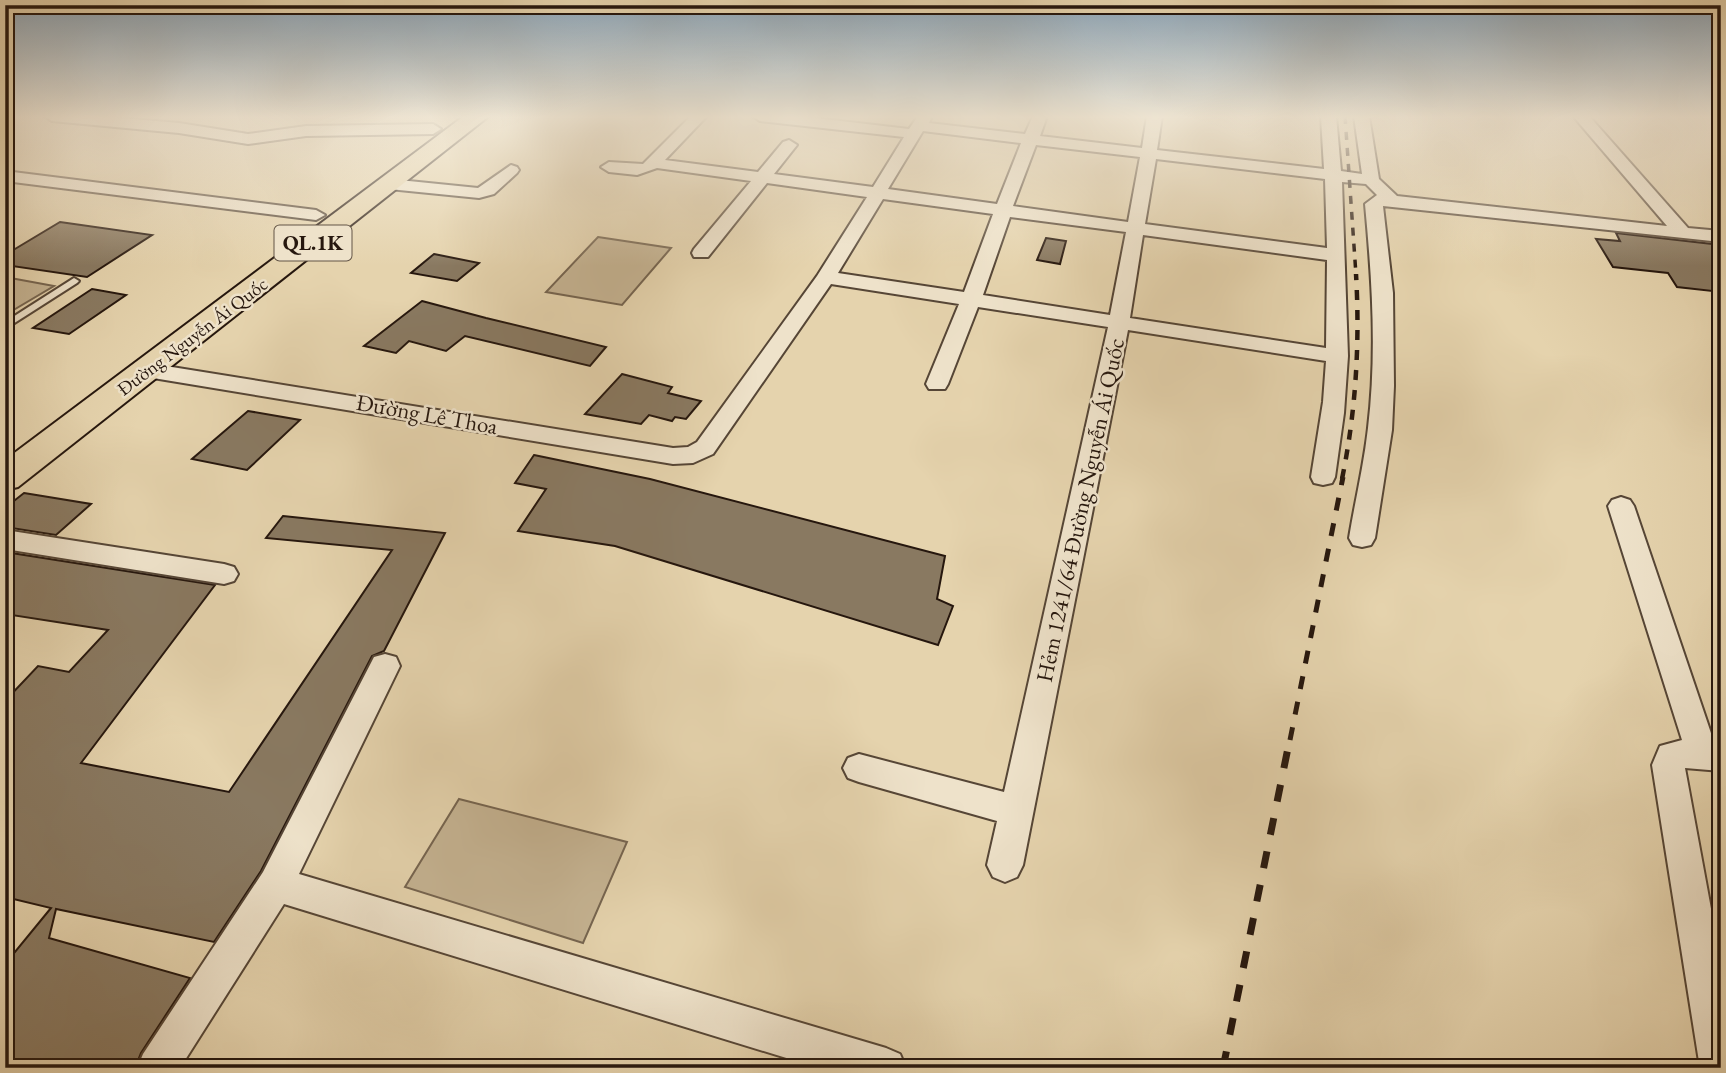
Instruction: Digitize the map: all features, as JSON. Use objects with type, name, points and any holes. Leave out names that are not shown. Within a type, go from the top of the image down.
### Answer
[{"type":"main road","name":"Đường Nguyễn Ái Quốc","points":[[5,478],[131,367],[316,215],[382,166]]},
{"type":"main road","name":"Đường Nguyễn Ái Quốc","points":[[5,445],[131,367],[412,166]]},
{"type":"street","points":[[609,167],[638,170],[648,166]]},
{"type":"street","points":[[678,166],[1335,255]]},
{"type":"street","points":[[701,253],[771,166]]},
{"type":"street","points":[[895,166],[826,277],[1337,356]]},
{"type":"street","points":[[937,384],[971,300],[1019,166]]},
{"type":"street","name":"Hẻm 1241/64 Đường Nguyễn Ái Quốc","points":[[1004,865],[1119,323],[1146,166]]},
{"type":"street","points":[[1270,166],[1371,180],[1392,201]]},
{"type":"street","points":[[1323,477],[1334,404],[1337,356],[1333,166]]},
{"type":"street","points":[[1369,166],[1371,180]]},
{"type":"street","points":[[1625,166],[1683,233]]},
{"type":"street","points":[[389,184],[479,193],[488,190],[510,170]]},
{"type":"street","points":[[5,176],[316,215]]},
{"type":"street","points":[[1362,538],[1380,430],[1383,386],[1383,293],[1374,204],[1378,201],[1392,201],[1721,237]]},
{"type":"street","name":"Đường Lê Thoa","points":[[131,367],[673,456],[693,455],[705,447],[826,277]]},
{"type":"street","points":[[1621,506],[1711,755],[1671,756],[1668,765],[1720,1068]]},
{"type":"street","points":[[5,539],[224,574]]},
{"type":"street","points":[[164,1066],[276,884],[385,666]]},
{"type":"street","points":[[859,768],[1016,811]]},
{"type":"street","points":[[276,884],[886,1068]]},
{"type":"lane","points":[[5,326],[74,281]]},
{"type":"shaded area","points":[[598,237],[671,248],[622,305],[546,292]]},
{"type":"shaded area","points":[[5,277],[54,286],[5,315]]},
{"type":"shaded area","points":[[459,799],[627,842],[583,943],[405,887]]},
{"type":"building","points":[[60,222],[152,235],[87,277],[5,265],[5,255]]},
{"type":"building","points":[[1616,233],[1721,245],[1721,292],[1677,287],[1668,273],[1613,267],[1596,239],[1620,241]]},
{"type":"building","points":[[1046,238],[1066,241],[1060,264],[1037,260]]},
{"type":"building","points":[[434,254],[479,263],[457,281],[411,273]]},
{"type":"building","points":[[92,289],[126,295],[69,334],[33,328]]},
{"type":"building","points":[[422,301],[606,347],[590,366],[465,336],[446,351],[409,341],[396,353],[364,346]]},
{"type":"building","points":[[622,374],[672,387],[668,393],[701,401],[686,419],[675,417],[672,421],[649,415],[641,424],[585,414]]},
{"type":"building","points":[[248,411],[300,420],[247,470],[192,459]]},
{"type":"building","points":[[534,455],[650,479],[945,556],[937,599],[953,606],[938,645],[615,546],[518,531],[546,489],[515,483]]},
{"type":"building","points":[[24,493],[91,504],[56,535],[5,527],[5,508]]},
{"type":"building","points":[[283,516],[445,533],[384,651],[372,656],[261,871],[214,942],[56,909],[49,938],[190,978],[141,1053],[135,1068],[5,1068],[5,964],[51,908],[5,897],[5,701],[38,666],[69,672],[108,630],[5,614],[5,552],[215,585],[81,763],[229,792],[392,550],[266,538]]},
{"type":"railway","points":[[1348,166],[1356,275]]},
{"type":"railway","points":[[1342,479],[1356,376],[1356,274]]},
{"type":"railway","points":[[1290,740],[1343,477]]},
{"type":"railway","points":[[1223,1068],[1290,738]]}]
